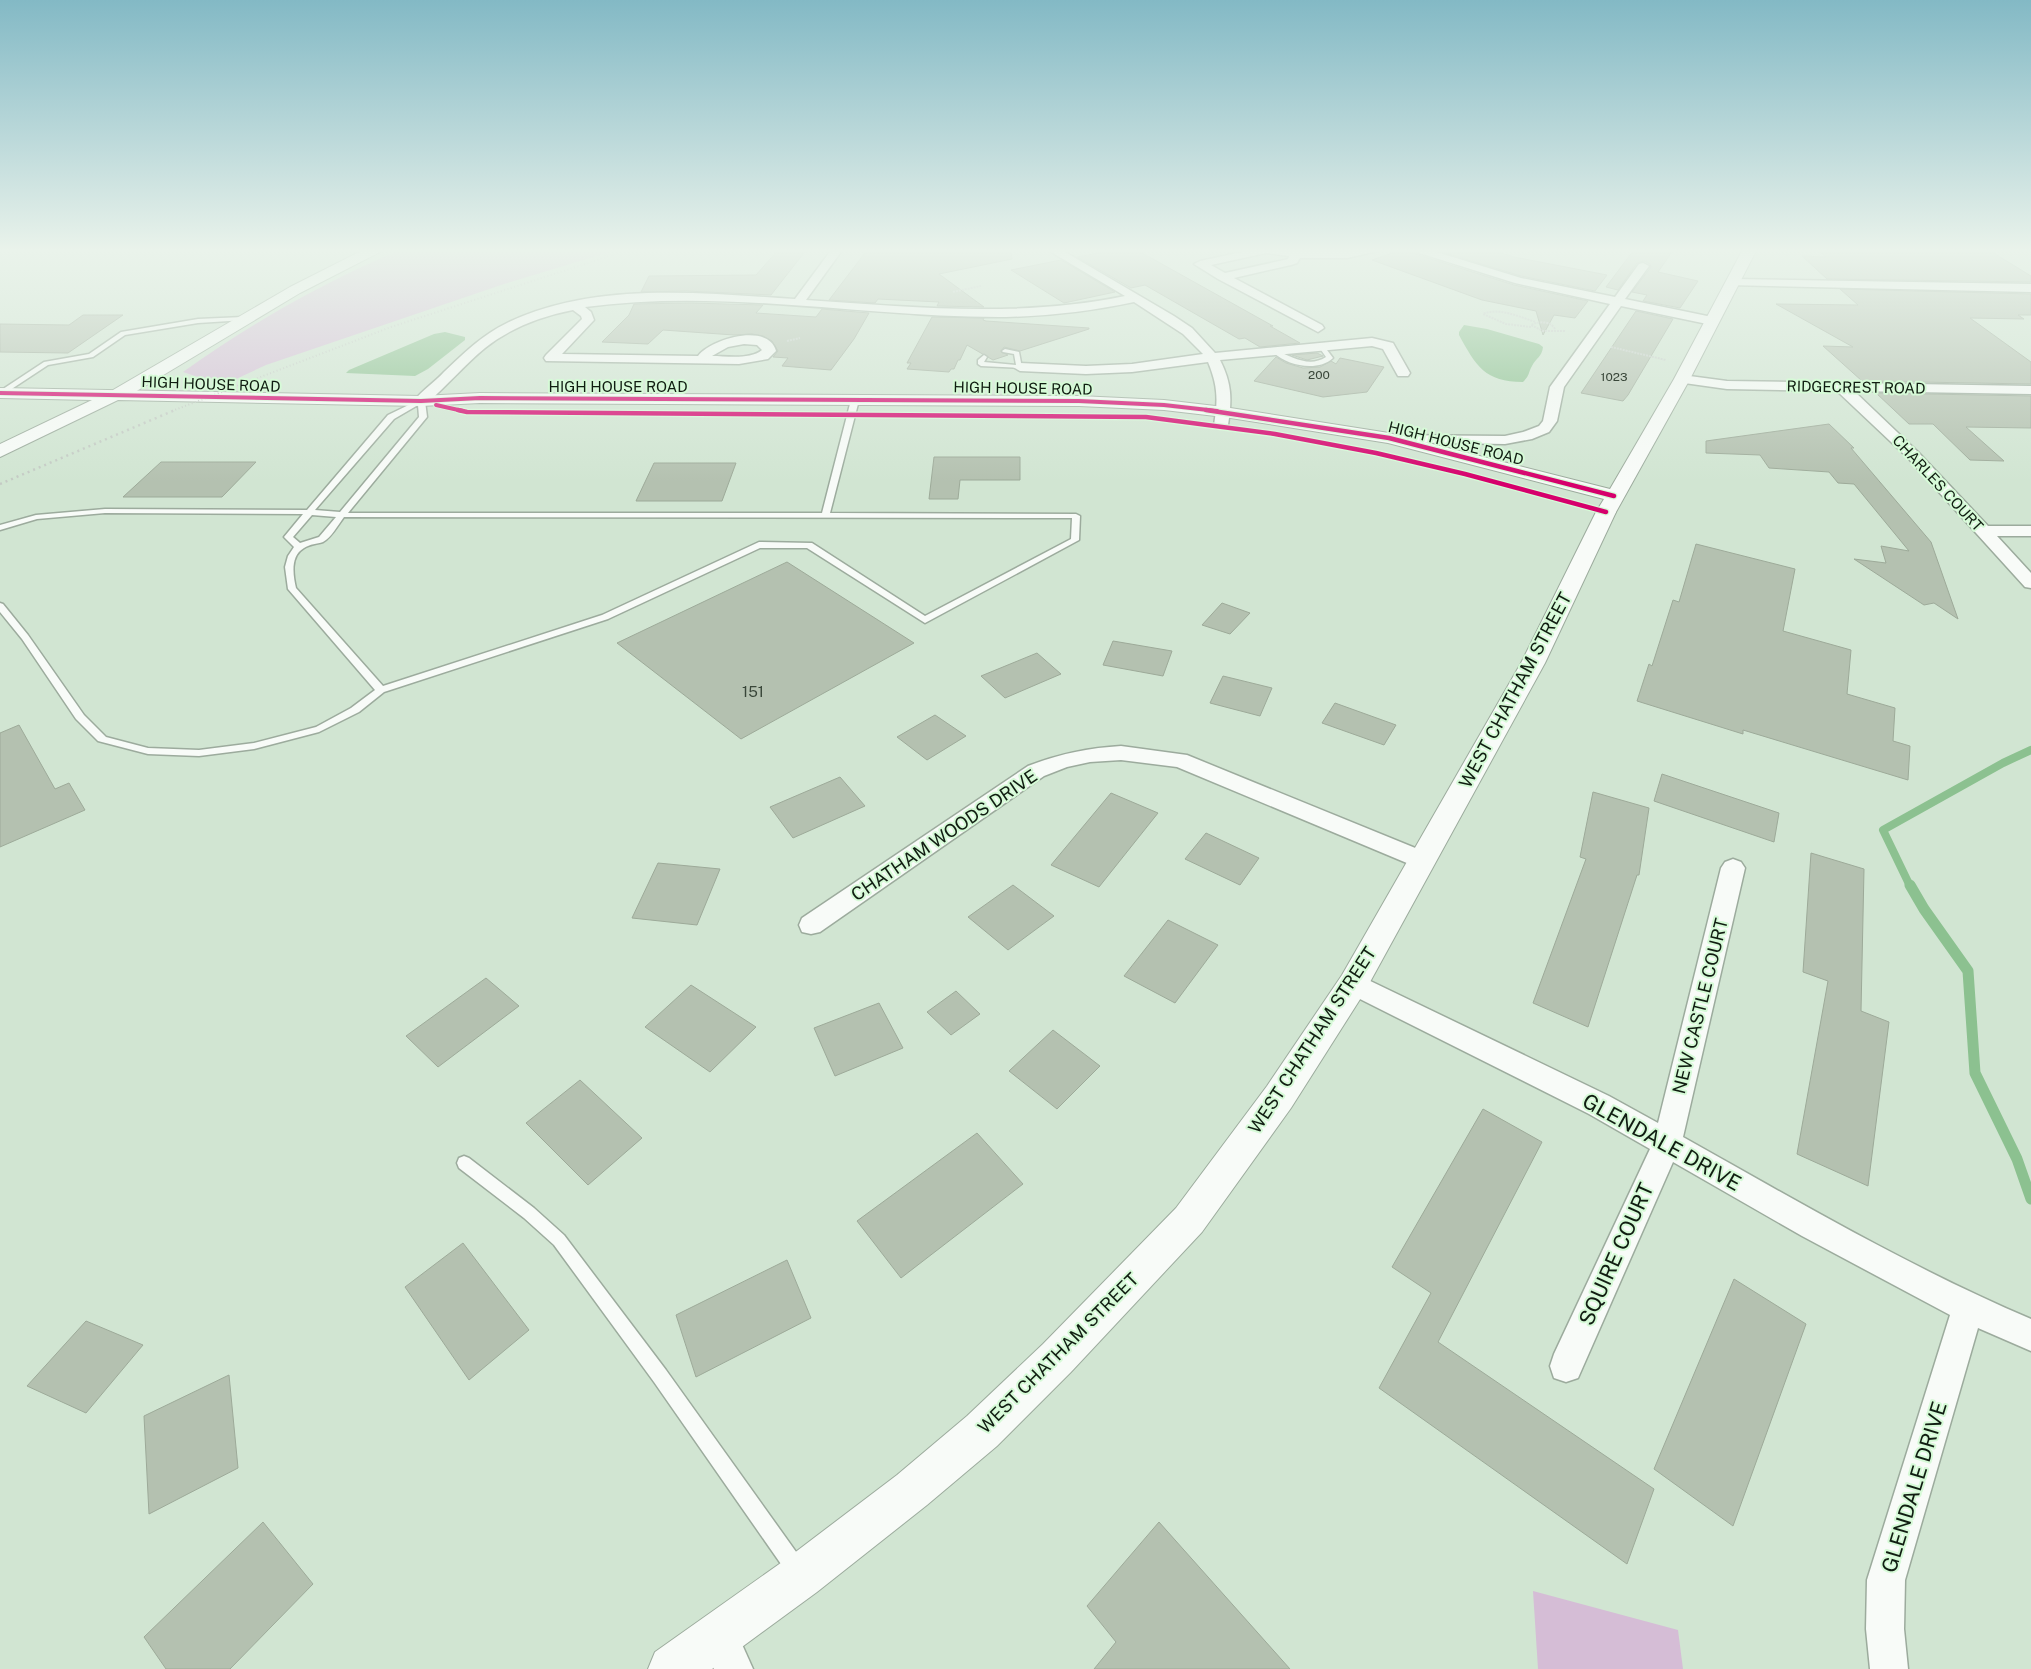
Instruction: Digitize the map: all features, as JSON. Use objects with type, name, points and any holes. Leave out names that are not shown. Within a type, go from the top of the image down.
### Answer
[{"type":"main road","points":[[0,451],[119,394],[231,327]]},
{"type":"main road","name":"WEST CHATHAM STREET","points":[[672,1669],[801,1576],[912,1490],[982,1430],[1057,1358],[1188,1220],[1279,1096],[1353,984],[1532,663],[1610,504],[1682,379],[1709,327]]},
{"type":"main road","name":"HIGH HOUSE ROAD","points":[[1,393],[421,401],[467,412],[853,407],[1222,418],[1389,438],[1610,504]]},
{"type":"main road","name":"HIGH HOUSE ROAD","points":[[1222,418],[1275,434],[1385,455],[1465,474],[1610,504]]},
{"type":"street","points":[[421,401],[440,386],[475,350],[500,332],[512,327]]},
{"type":"street","points":[[581,327],[551,358],[702,359]]},
{"type":"street","points":[[1182,327],[1190,332],[1212,357],[1223,388],[1222,418]]},
{"type":"street","points":[[1389,438],[1499,440],[1518,438],[1537,432],[1550,421],[1556,390],[1599,327]]},
{"type":"street","points":[[1020,367],[1108,370],[1212,357],[1277,353],[1362,342],[1382,344],[1390,348],[1403,373]]},
{"type":"street","name":"RIDGECREST ROAD","points":[[1682,379],[1718,385],[2031,390]]},
{"type":"street","name":"CHARLES COURT","points":[[1841,387],[1888,430],[2031,583]]},
{"type":"street","points":[[1984,531],[2031,532]]},
{"type":"street","name":"CHATHAM WOODS DRIVE","points":[[811,925],[1014,785],[1036,772],[1062,761],[1090,755],[1121,753],[1180,760],[1422,860]]},
{"type":"street","name":"NEW CASTLE COURT","points":[[1667,1143],[1733,868]]},
{"type":"street","name":"GLENDALE DRIVE","points":[[1353,984],[1599,1105],[1814,1226],[1968,1308],[2031,1335]]},
{"type":"street","name":"SQUIRE COURT","points":[[1566,1366],[1667,1143]]},
{"type":"street","name":"GLENDALE DRIVE","points":[[1889,1669],[1885,1629],[1886,1580],[1968,1308]]},
{"type":"street","points":[[719,1635],[734,1669]]},
{"type":"lane","points":[[1,393],[46,363],[91,356],[123,333],[161,327]]},
{"type":"lane","points":[[984,357],[980,361],[981,364],[1020,367],[1017,353],[1005,351]]},
{"type":"lane","points":[[299,547],[288,537],[391,417],[421,401],[423,417],[322,539],[299,547],[293,555],[288,574],[292,589],[381,690]]},
{"type":"lane","points":[[825,517],[853,407]]},
{"type":"lane","points":[[0,528],[36,517],[105,511],[310,512],[341,515],[1076,516],[1075,540],[925,620],[809,545],[759,545],[605,617],[381,690],[355,710],[319,729],[254,746],[199,753],[148,751],[102,739],[80,717],[0,606]]},
{"type":"lane","points":[[464,1163],[529,1213],[559,1240],[660,1376],[801,1576]]},
{"type":"path","points":[[1532,327],[1544,332],[1556,329],[1566,331]]},
{"type":"path","points":[[1589,342],[1666,360]]},
{"type":"shaded area","points":[[251,327],[378,327],[266,365],[236,379],[201,378],[183,372]]},
{"type":"shaded area","points":[[1463,327],[1487,329],[1539,344],[1543,347],[1527,378],[1523,382],[1510,381],[1499,379],[1483,370],[1471,355],[1459,332]]},
{"type":"shaded area","points":[[445,332],[465,337],[465,340],[428,369],[415,376],[346,373],[349,370],[434,334]]},
{"type":"shaded area","points":[[1533,1591],[1678,1630],[1683,1669],[1538,1669]]},
{"type":"building","points":[[0,327],[106,327],[68,353],[0,352]]},
{"type":"building","points":[[617,327],[861,327],[831,370],[782,366],[788,358],[773,357],[778,351],[772,341],[763,336],[752,334],[734,335],[663,330],[648,344],[602,342]]},
{"type":"building","points":[[927,327],[1089,328],[1020,351],[1004,347],[1001,352],[1008,355],[993,360],[967,345],[954,369],[951,369],[949,372],[907,369],[911,363],[907,363]]},
{"type":"building","points":[[1218,327],[1272,327],[1300,343],[1260,347],[1245,338],[1239,339]]},
{"type":"building","points":[[1541,327],[1547,327],[1543,335]]},
{"type":"building","points":[[1625,327],[1668,327],[1623,401],[1581,393]]},
{"type":"building","points":[[1817,327],[1982,327],[2031,362],[2031,384],[1862,381],[1823,346],[1853,347]]},
{"type":"building","points":[[1317,353],[1323,356],[1307,360],[1292,355]]},
{"type":"building","points":[[1276,357],[1286,363],[1303,368],[1320,367],[1331,361],[1336,364],[1340,358],[1384,367],[1367,392],[1323,397],[1254,381]]},
{"type":"building","points":[[1876,393],[2031,396],[2031,428],[1966,427],[2004,461],[1970,460],[1933,424],[1909,424]]},
{"type":"building","points":[[1829,424],[1854,448],[1851,448],[1931,542],[1958,619],[1934,603],[1924,605],[1854,559],[1886,563],[1881,546],[1909,551],[1854,484],[1838,483],[1829,472],[1769,468],[1760,455],[1706,453],[1706,441]]},
{"type":"building","points":[[934,457],[1020,457],[1020,480],[960,480],[958,499],[929,499]]},
{"type":"building","points":[[161,462],[256,462],[222,497],[123,497]]},
{"type":"building","points":[[654,463],[736,463],[722,501],[636,501]]},
{"type":"building","points":[[1696,544],[1795,569],[1783,631],[1851,650],[1847,694],[1895,708],[1893,741],[1910,746],[1908,780],[1743,730],[1743,734],[1637,701],[1649,664],[1652,666],[1673,600],[1679,602]]},
{"type":"building","points":[[787,562],[914,643],[741,739],[617,643]]},
{"type":"building","points":[[1222,603],[1250,613],[1230,634],[1202,625]]},
{"type":"building","points":[[1113,641],[1172,651],[1163,676],[1103,665]]},
{"type":"building","points":[[1037,653],[1061,674],[1005,698],[981,676]]},
{"type":"building","points":[[1223,676],[1272,688],[1260,716],[1210,703]]},
{"type":"building","points":[[1335,703],[1396,725],[1384,745],[1322,723]]},
{"type":"building","points":[[935,715],[966,736],[927,760],[897,737]]},
{"type":"building","points":[[19,725],[55,789],[69,783],[85,810],[0,847],[0,733]]},
{"type":"building","points":[[1662,774],[1779,813],[1774,842],[1654,801]]},
{"type":"building","points":[[840,777],[865,806],[793,838],[770,807]]},
{"type":"building","points":[[1593,792],[1649,808],[1639,875],[1637,875],[1588,1027],[1533,1003],[1586,859],[1580,857]]},
{"type":"building","points":[[1111,793],[1158,813],[1099,887],[1051,865]]},
{"type":"building","points":[[1206,833],[1259,858],[1240,885],[1185,859]]},
{"type":"building","points":[[1811,853],[1864,869],[1861,1011],[1889,1022],[1868,1186],[1797,1154],[1828,981],[1803,972]]},
{"type":"building","points":[[658,863],[720,869],[697,925],[632,918]]},
{"type":"building","points":[[1013,885],[1054,916],[1008,950],[968,917]]},
{"type":"building","points":[[1168,920],[1218,945],[1175,1003],[1124,976]]},
{"type":"building","points":[[486,978],[519,1006],[438,1067],[406,1036]]},
{"type":"building","points":[[691,985],[756,1027],[710,1072],[645,1027]]},
{"type":"building","points":[[956,991],[980,1014],[951,1035],[927,1012]]},
{"type":"building","points":[[879,1003],[903,1048],[835,1076],[814,1028]]},
{"type":"building","points":[[1053,1030],[1100,1066],[1057,1109],[1009,1071]]},
{"type":"building","points":[[580,1080],[642,1138],[588,1185],[526,1123]]},
{"type":"building","points":[[1483,1109],[1542,1142],[1438,1342],[1654,1489],[1627,1564],[1379,1388],[1431,1293],[1392,1267]]},
{"type":"building","points":[[977,1133],[1023,1184],[901,1278],[857,1221]]},
{"type":"building","points":[[463,1243],[529,1330],[469,1380],[405,1287]]},
{"type":"building","points":[[787,1260],[811,1318],[696,1377],[676,1315]]},
{"type":"building","points":[[1734,1279],[1806,1324],[1733,1526],[1654,1469]]},
{"type":"building","points":[[86,1321],[143,1345],[86,1413],[27,1386]]},
{"type":"building","points":[[229,1375],[238,1468],[149,1514],[144,1416]]},
{"type":"building","points":[[263,1522],[313,1584],[230,1669],[166,1669],[144,1637]]},
{"type":"building","points":[[1159,1522],[1290,1669],[1094,1669],[1116,1642],[1087,1606]]},
{"type":"waterway","points":[[1910,886],[1883,830],[2003,763],[2031,750]]},
{"type":"waterway","points":[[1910,885],[1924,909],[1968,971],[1975,1073],[2017,1159],[2031,1199]]},
{"type":"railway","points":[[172,411],[391,327]]},
{"type":"railway","points":[[0,484],[175,410]]},
{"type":"cycle path","points":[[0,393],[421,401],[480,398],[1079,401],[1164,405],[1224,412],[1389,438],[1614,496]]},
{"type":"cycle path","points":[[436,405],[467,412],[1146,417],[1275,434],[1376,453],[1465,474],[1606,512]]}]
